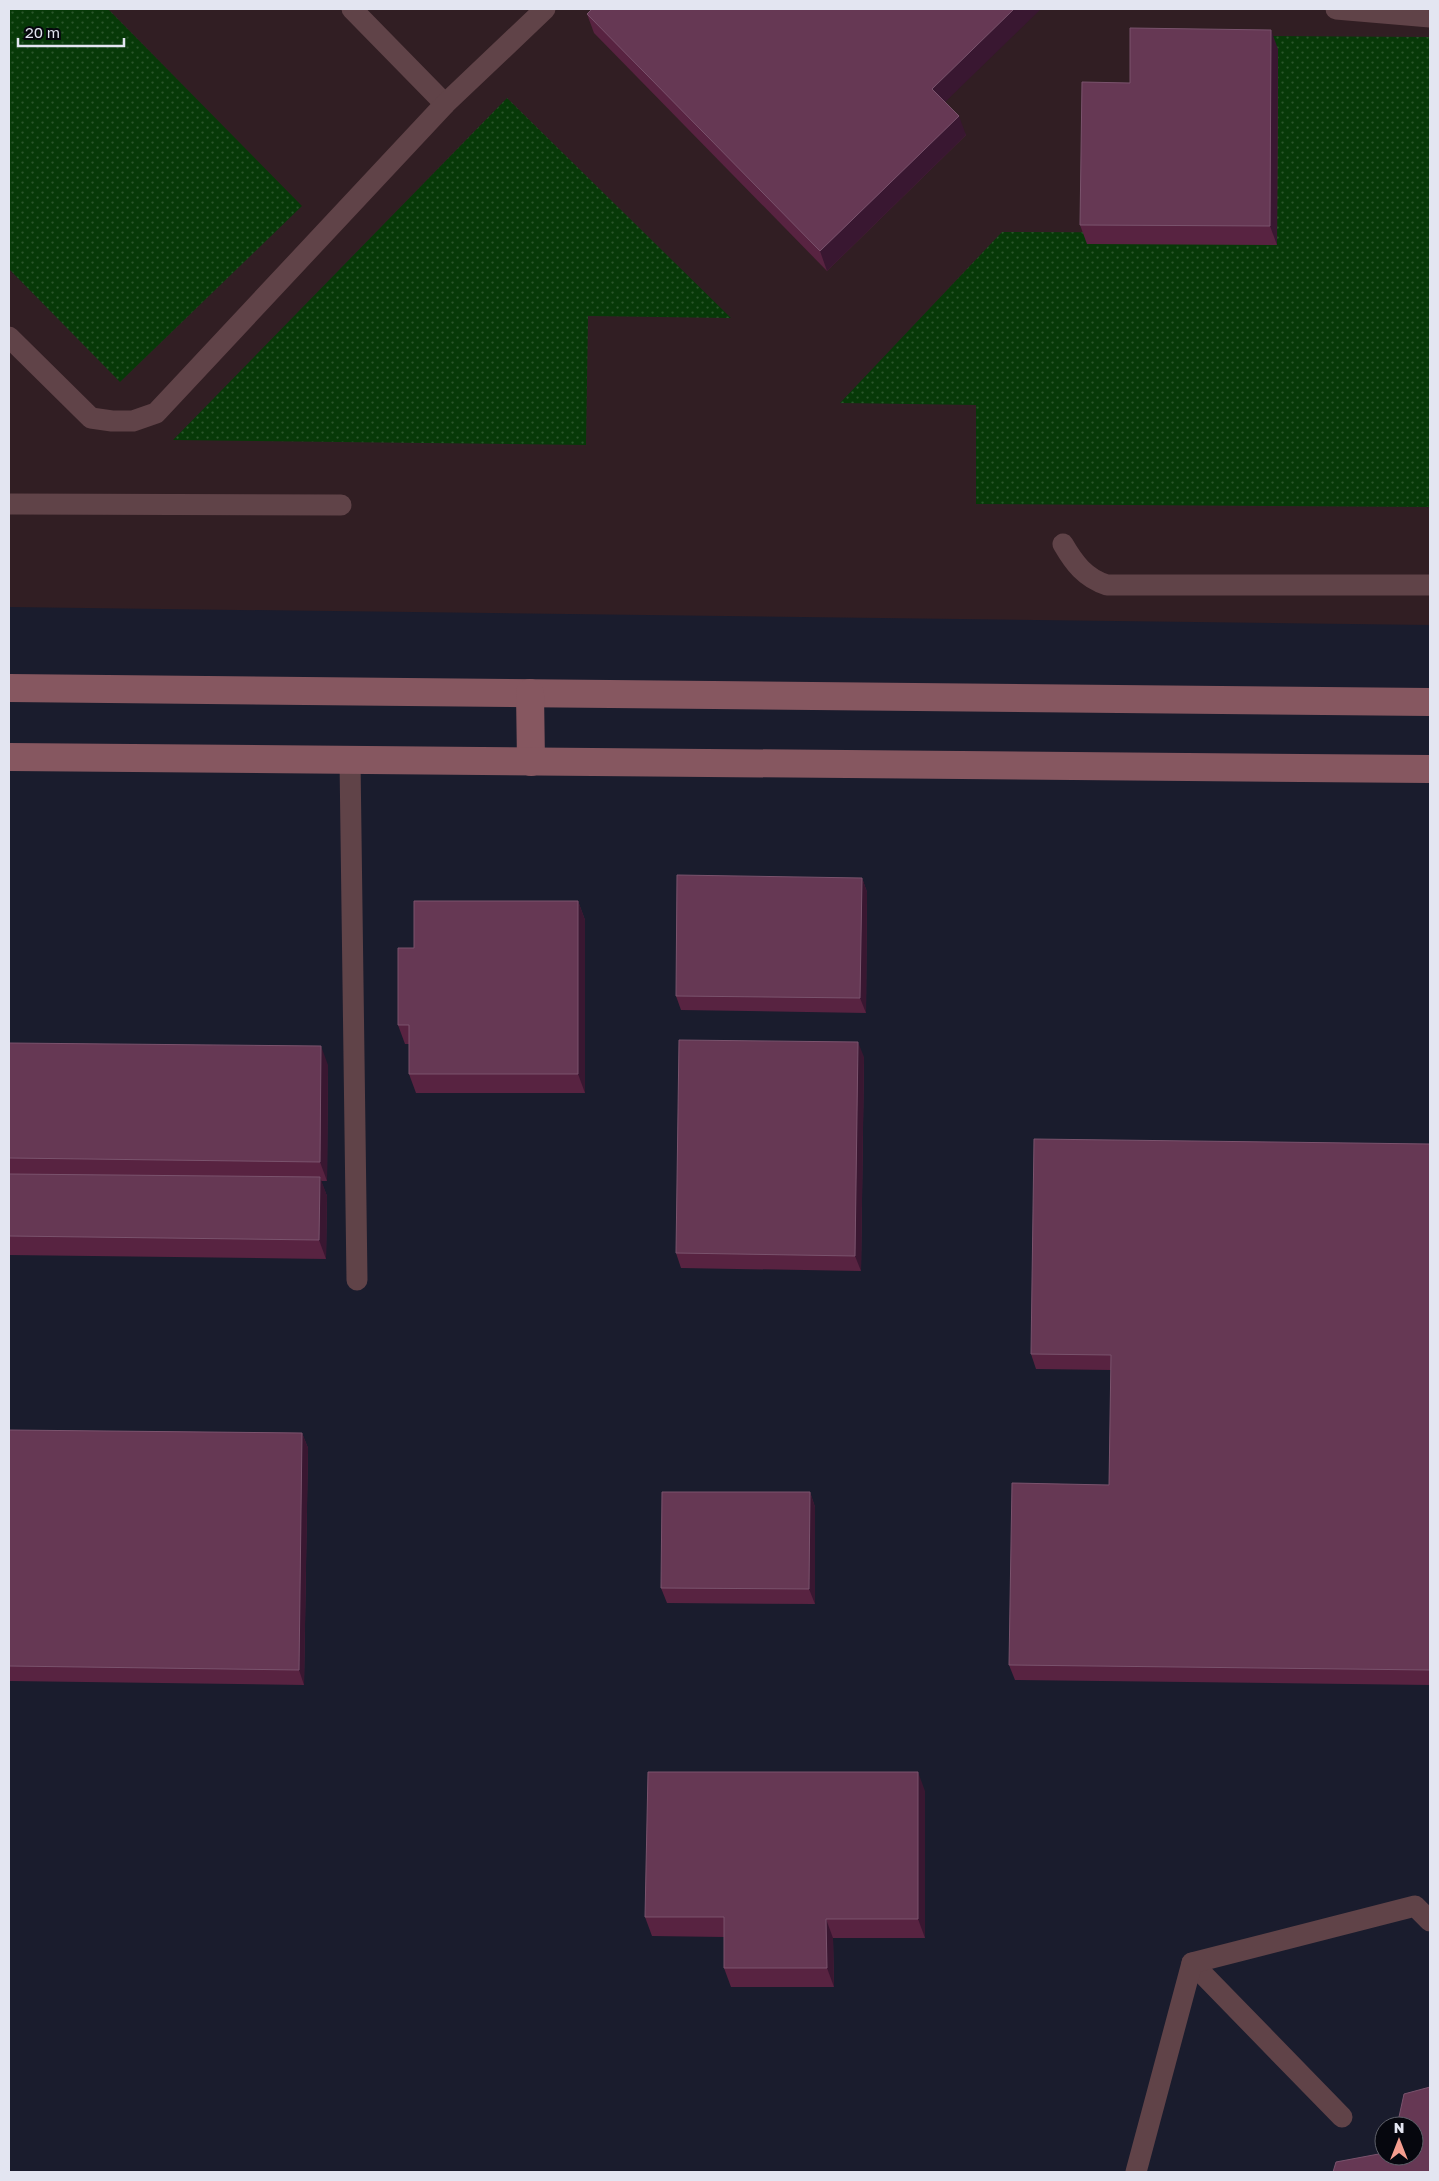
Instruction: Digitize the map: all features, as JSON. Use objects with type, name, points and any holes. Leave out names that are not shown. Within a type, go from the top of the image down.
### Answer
[{"type":"main road","points":[[9,688],[1430,702]]},
{"type":"main road","points":[[530,692],[531,762]]},
{"type":"main road","points":[[9,757],[1430,769]]},
{"type":"lane","points":[[352,9],[445,104]]},
{"type":"lane","points":[[9,337],[91,418],[112,421],[133,420],[156,414],[445,104],[545,9]]},
{"type":"lane","points":[[1336,9],[1398,12],[1430,17]]},
{"type":"lane","points":[[9,504],[341,505]]},
{"type":"lane","points":[[1063,544],[1072,561],[1085,574],[1095,581],[1107,584],[1430,586]]},
{"type":"lane","points":[[350,760],[357,1280]]},
{"type":"lane","points":[[1192,1963],[1415,1906],[1430,1921]]},
{"type":"lane","points":[[1192,1963],[1342,2117]]},
{"type":"lane","points":[[1136,2172],[1192,1963]]},
{"type":"shaded area","points":[[9,9],[1430,9],[1430,625],[9,607]]},
{"type":"green space","points":[[9,9],[108,9],[302,206],[120,382],[9,269]]},
{"type":"green space","points":[[1270,36],[1430,37],[1430,507],[976,504],[976,405],[840,403],[1002,232],[1269,233]]},
{"type":"green space","points":[[507,98],[731,318],[588,316],[586,445],[173,440]]},
{"type":"building","points":[[592,9],[1014,9],[932,89],[959,116],[820,251],[587,14]]},
{"type":"building","points":[[1130,28],[1271,30],[1270,226],[1080,225],[1082,82],[1130,83]]},
{"type":"building","points":[[677,875],[862,878],[860,998],[676,996]]},
{"type":"building","points":[[414,901],[578,901],[578,1074],[409,1074],[409,1025],[398,1025],[398,948],[414,948]]},
{"type":"building","points":[[679,1040],[858,1042],[855,1256],[676,1253]]},
{"type":"building","points":[[9,1043],[321,1046],[320,1162],[9,1158]]},
{"type":"building","points":[[1034,1139],[1430,1144],[1430,1670],[1009,1665],[1012,1483],[1109,1485],[1111,1355],[1031,1354]]},
{"type":"building","points":[[9,1174],[320,1177],[319,1240],[9,1236]]},
{"type":"building","points":[[9,1430],[302,1433],[299,1670],[9,1666]]},
{"type":"building","points":[[662,1492],[810,1492],[809,1589],[661,1588]]},
{"type":"building","points":[[648,1772],[918,1772],[918,1919],[826,1919],[827,1968],[724,1968],[724,1917],[645,1917]]},
{"type":"building","points":[[1430,2087],[1430,2172],[1333,2172],[1336,2162],[1374,2155],[1374,2166],[1424,2166],[1424,2116],[1399,2116],[1404,2094]]}]
